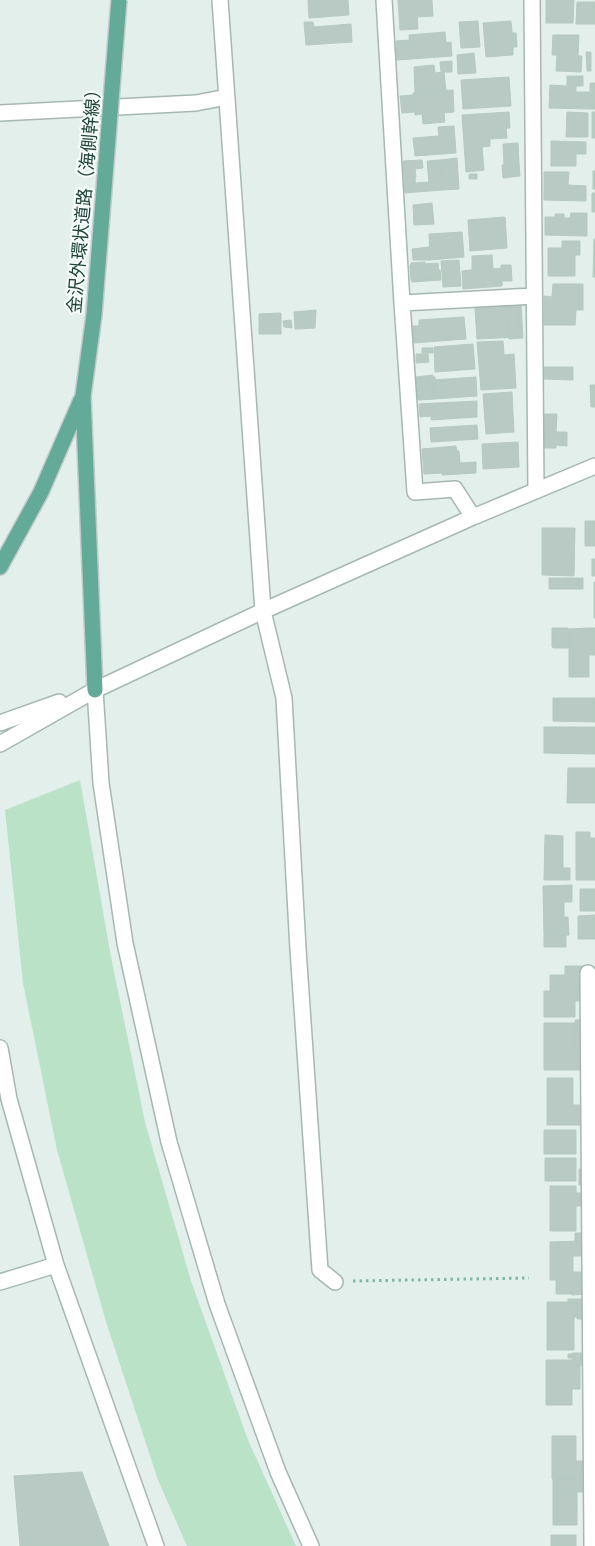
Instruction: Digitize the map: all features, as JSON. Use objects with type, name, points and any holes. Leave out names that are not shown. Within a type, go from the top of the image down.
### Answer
[{"type":"main road","name":"金沢外環状道路（海側幹線）","points":[[95,690],[83,396],[94,315],[119,0]]},
{"type":"main road","name":"金沢外環状道路（海側幹線）","points":[[0,567],[41,492],[83,396]]},
{"type":"street","points":[[220,0],[263,611],[284,698],[297,939],[320,1270],[335,1282]]},
{"type":"street","points":[[384,0],[415,492],[455,489],[473,517]]},
{"type":"street","points":[[532,0],[536,491]]},
{"type":"street","points":[[0,113],[196,103],[227,98]]},
{"type":"street","points":[[402,303],[534,296]]},
{"type":"street","points":[[0,744],[95,690],[263,611],[473,517],[595,466]]},
{"type":"street","points":[[0,723],[95,690]]},
{"type":"street","points":[[95,690],[101,783],[125,943],[169,1142],[218,1304],[278,1472],[311,1546]]},
{"type":"street","points":[[588,973],[592,1026],[592,1546]]},
{"type":"street","points":[[0,1048],[10,1100],[56,1265],[156,1546]]},
{"type":"street","points":[[0,1282],[56,1265]]},
{"type":"path","points":[[335,1282],[530,1278]]},
{"type":"green space","points":[[80,780],[111,957],[145,1122],[191,1281],[248,1440],[296,1546],[187,1546],[158,1480],[107,1325],[57,1150],[23,983],[5,810]]},
{"type":"building","points":[[308,0],[348,0],[349,15],[309,18]]},
{"type":"building","points":[[398,0],[432,0],[433,16],[417,17],[418,29],[400,30]]},
{"type":"building","points":[[546,0],[574,0],[573,23],[546,23]]},
{"type":"building","points":[[577,2],[595,2],[595,24],[576,24]]},
{"type":"building","points":[[478,21],[480,47],[461,48],[459,22]]},
{"type":"building","points":[[511,21],[512,33],[516,33],[517,47],[513,47],[513,55],[486,57],[483,23]]},
{"type":"building","points":[[304,22],[313,22],[314,27],[351,24],[352,42],[306,45]]},
{"type":"building","points":[[445,32],[446,43],[451,42],[452,56],[411,59],[409,35]]},
{"type":"building","points":[[553,35],[579,35],[578,56],[582,56],[581,72],[556,71],[557,55],[552,55]]},
{"type":"building","points":[[410,40],[411,59],[397,60],[396,41]]},
{"type":"building","points":[[586,52],[591,52],[591,71],[587,71]]},
{"type":"building","points":[[474,53],[476,73],[458,74],[457,55]]},
{"type":"building","points":[[452,61],[452,72],[441,72],[440,62]]},
{"type":"building","points":[[434,65],[435,73],[444,72],[446,91],[415,93],[414,67]]},
{"type":"building","points":[[567,76],[583,76],[583,86],[576,86],[576,92],[590,92],[590,109],[549,108],[550,85],[567,86]]},
{"type":"building","points":[[509,77],[511,106],[463,109],[461,80]]},
{"type":"building","points":[[590,83],[595,83],[595,109],[590,109]]},
{"type":"building","points":[[453,90],[454,112],[444,113],[445,122],[423,124],[422,114],[415,115],[413,93]]},
{"type":"building","points":[[413,95],[414,112],[402,113],[400,96]]},
{"type":"building","points":[[509,112],[510,128],[506,128],[507,138],[490,139],[490,146],[482,147],[484,170],[466,172],[462,115]]},
{"type":"building","points":[[567,112],[588,113],[588,137],[566,137]]},
{"type":"building","points":[[592,112],[595,112],[595,138],[592,138]]},
{"type":"building","points":[[454,126],[456,153],[415,156],[413,138],[439,136],[438,127]]},
{"type":"building","points":[[551,141],[586,142],[586,154],[576,154],[576,166],[551,166]]},
{"type":"building","points":[[518,143],[519,164],[504,165],[503,144]]},
{"type":"building","points":[[457,158],[459,189],[442,190],[440,160]]},
{"type":"building","points":[[422,160],[423,168],[415,169],[416,177],[404,178],[403,161]]},
{"type":"building","points":[[440,160],[442,190],[416,192],[416,183],[429,182],[427,161]]},
{"type":"building","points":[[519,164],[520,176],[503,178],[502,165]]},
{"type":"building","points":[[593,171],[595,171],[595,189],[593,189]]},
{"type":"building","points":[[544,172],[569,172],[568,185],[586,186],[586,201],[544,200]]},
{"type":"building","points":[[469,174],[477,174],[477,179],[469,179]]},
{"type":"building","points":[[415,177],[416,192],[405,193],[404,178]]},
{"type":"building","points":[[592,193],[595,193],[595,212],[592,212]]},
{"type":"building","points":[[432,203],[434,224],[414,225],[413,205]]},
{"type":"building","points":[[571,213],[587,213],[587,236],[545,235],[545,217],[555,217],[555,214],[564,214],[564,218],[570,218]]},
{"type":"building","points":[[505,217],[507,248],[470,251],[468,220]]},
{"type":"building","points":[[462,232],[464,257],[430,260],[429,234]]},
{"type":"building","points":[[594,239],[595,277],[593,277]]},
{"type":"building","points":[[562,241],[580,241],[580,255],[575,255],[575,276],[548,276],[548,248],[562,248]]},
{"type":"building","points":[[429,247],[430,260],[413,260],[412,249]]},
{"type":"building","points":[[492,255],[493,269],[501,268],[501,265],[511,265],[512,281],[502,281],[502,286],[463,289],[462,271],[472,270],[472,256]]},
{"type":"building","points":[[459,260],[461,286],[443,287],[441,261]]},
{"type":"building","points":[[425,262],[425,271],[440,270],[441,280],[412,282],[411,263]]},
{"type":"building","points":[[438,263],[439,278],[411,280],[410,265]]},
{"type":"building","points":[[553,284],[583,284],[583,310],[576,310],[575,325],[544,325],[544,296],[552,297]]},
{"type":"building","points":[[518,305],[520,337],[477,339],[475,308]]},
{"type":"building","points":[[521,305],[523,338],[509,339],[506,306]]},
{"type":"building","points":[[316,310],[315,328],[295,329],[294,312]]},
{"type":"building","points":[[281,313],[281,334],[259,334],[259,314]]},
{"type":"building","points":[[464,317],[466,339],[413,343],[412,326],[419,326],[419,320]]},
{"type":"building","points":[[291,320],[292,328],[284,327],[283,321]]},
{"type":"building","points":[[503,341],[504,355],[514,354],[516,388],[481,390],[477,342]]},
{"type":"building","points":[[473,344],[475,369],[435,372],[434,347]]},
{"type":"building","points":[[422,348],[433,348],[433,353],[422,353]]},
{"type":"building","points":[[416,354],[428,354],[429,362],[416,363]]},
{"type":"building","points":[[544,367],[573,367],[573,380],[543,379]]},
{"type":"building","points":[[433,375],[434,399],[418,400],[416,377]]},
{"type":"building","points":[[435,377],[437,398],[430,399],[428,378]]},
{"type":"building","points":[[476,377],[477,396],[434,399],[433,380]]},
{"type":"building","points":[[590,385],[595,385],[595,407],[591,407]]},
{"type":"building","points":[[512,392],[514,432],[486,434],[483,394]]},
{"type":"building","points":[[477,401],[477,417],[431,420],[431,416],[420,417],[419,404]]},
{"type":"building","points":[[542,414],[557,414],[556,432],[567,432],[567,446],[556,445],[556,448],[541,448]]},
{"type":"building","points":[[477,425],[478,439],[431,442],[430,428]]},
{"type":"building","points":[[518,442],[519,467],[483,469],[482,444]]},
{"type":"building","points":[[456,446],[457,451],[459,451],[460,463],[476,462],[476,473],[424,474],[422,449]]},
{"type":"building","points":[[585,521],[595,521],[595,546],[585,546]]},
{"type":"building","points":[[542,528],[575,528],[574,576],[542,575]]},
{"type":"building","points":[[592,559],[595,559],[595,576],[592,576]]},
{"type":"building","points":[[549,578],[583,578],[583,589],[549,589]]},
{"type":"building","points":[[595,582],[595,618],[594,618]]},
{"type":"building","points":[[552,628],[568,628],[568,647],[552,647]]},
{"type":"building","points":[[595,628],[595,655],[589,655],[589,677],[569,677],[569,629]]},
{"type":"building","points":[[553,629],[569,629],[569,648],[553,648]]},
{"type":"building","points":[[553,698],[595,698],[595,722],[553,721]]},
{"type":"building","points":[[544,727],[595,727],[595,754],[544,753]]},
{"type":"building","points":[[568,768],[595,768],[595,803],[567,803]]},
{"type":"building","points":[[576,832],[590,832],[590,838],[595,838],[595,880],[576,880]]},
{"type":"building","points":[[545,835],[563,836],[563,868],[570,868],[570,880],[544,880]]},
{"type":"building","points":[[572,885],[572,902],[564,902],[564,917],[568,917],[569,935],[544,936],[543,886]]},
{"type":"building","points":[[580,889],[595,889],[595,911],[580,911]]},
{"type":"building","points":[[595,915],[595,939],[578,939],[578,916]]},
{"type":"building","points":[[566,935],[566,947],[544,947],[544,936]]},
{"type":"building","points":[[565,966],[586,966],[581,1001],[575,1001],[575,1017],[544,1017],[544,991],[550,991],[550,975],[565,975]]},
{"type":"building","points":[[575,1020],[586,1020],[586,1054],[575,1054]]},
{"type":"building","points":[[544,1023],[575,1023],[575,1054],[586,1054],[586,1070],[544,1070]]},
{"type":"building","points":[[547,1078],[573,1078],[573,1105],[581,1105],[581,1125],[547,1125]]},
{"type":"building","points":[[544,1130],[576,1130],[576,1154],[544,1154]]},
{"type":"building","points":[[545,1158],[576,1158],[576,1181],[545,1181]]},
{"type":"building","points":[[579,1169],[591,1169],[591,1185],[579,1185]]},
{"type":"building","points":[[550,1186],[576,1186],[576,1193],[582,1193],[582,1206],[576,1206],[576,1231],[550,1231]]},
{"type":"building","points":[[575,1233],[588,1233],[588,1241],[575,1242]]},
{"type":"building","points":[[581,1241],[581,1256],[573,1256],[573,1272],[581,1272],[581,1285],[573,1285],[573,1294],[556,1294],[556,1280],[550,1280],[550,1242]]},
{"type":"building","points":[[581,1275],[588,1275],[588,1294],[572,1295],[572,1285],[581,1285]]},
{"type":"building","points":[[568,1299],[592,1299],[592,1319],[577,1319],[577,1303],[568,1303]]},
{"type":"building","points":[[547,1302],[574,1302],[574,1350],[547,1350]]},
{"type":"building","points":[[574,1302],[587,1302],[587,1317],[574,1317]]},
{"type":"building","points":[[572,1353],[586,1353],[586,1365],[572,1365]]},
{"type":"building","points":[[568,1354],[591,1354],[588,1361],[575,1361],[575,1358],[568,1358]]},
{"type":"building","points":[[546,1360],[572,1360],[572,1365],[580,1365],[580,1389],[572,1389],[572,1405],[546,1405]]},
{"type":"building","points":[[552,1436],[576,1436],[576,1461],[583,1461],[583,1479],[552,1479]]},
{"type":"building","points":[[82,1472],[109,1546],[20,1546],[14,1476]]},
{"type":"building","points":[[553,1479],[583,1479],[583,1492],[553,1492]]},
{"type":"building","points":[[553,1492],[577,1492],[577,1525],[553,1525]]},
{"type":"building","points":[[551,1535],[576,1535],[576,1546],[551,1546]]}]
